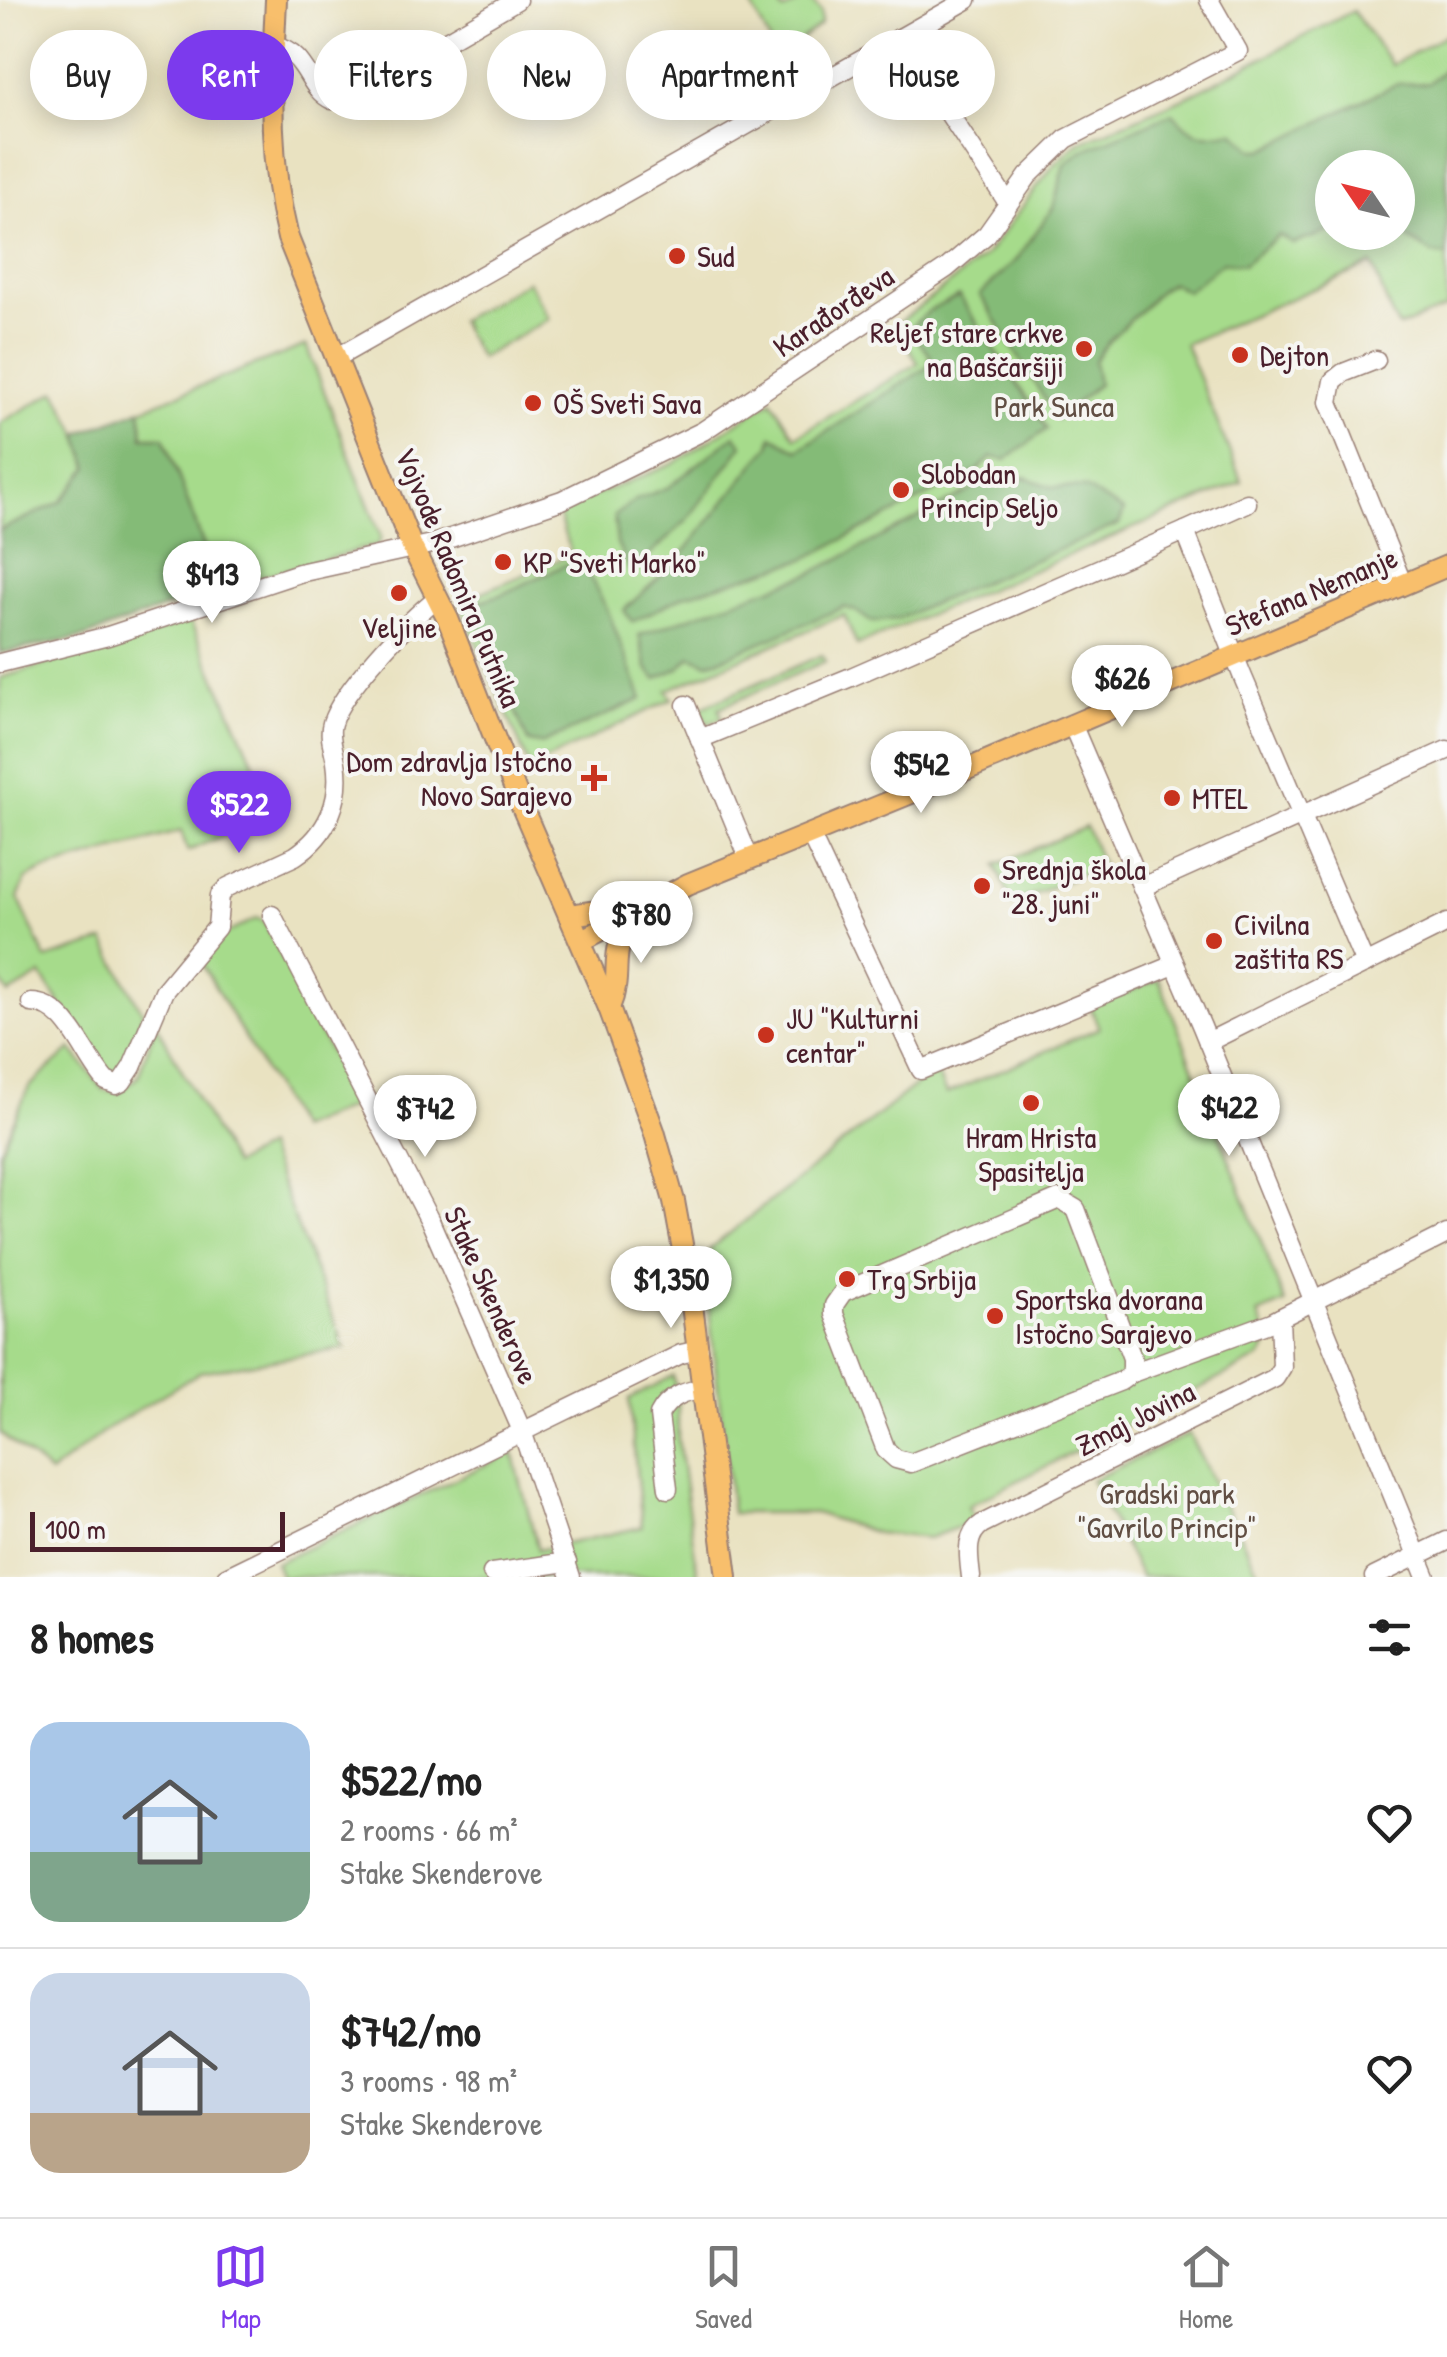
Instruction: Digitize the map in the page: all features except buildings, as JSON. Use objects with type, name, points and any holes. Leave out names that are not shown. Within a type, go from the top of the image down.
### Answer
[{"type":"main road","name":"Vojvode Radomira Putnika","points":[[275,30],[276,0]]},
{"type":"main road","name":"Vojvode Radomira Putnika","points":[[272,120],[280,204],[288,238],[412,548],[437,598],[610,1008],[654,1131],[674,1201],[699,1350],[726,1577]]},
{"type":"main road","name":"Stefana Nemanje","points":[[581,941],[646,904],[749,858],[1447,566]]},
{"type":"main road","name":"Stefana Nemanje","points":[[570,915],[646,904]]},
{"type":"main road","points":[[610,1008],[617,990],[618,944],[646,904]]},
{"type":"street","points":[[294,55],[324,96],[332,100],[410,62],[516,0]]},
{"type":"street","points":[[913,30],[967,0]]},
{"type":"street","name":"Karađorđeva","points":[[0,663],[108,636],[299,572],[436,543],[562,500],[703,431],[947,268],[987,234],[1039,164],[1066,139],[1238,51],[1209,0]]},
{"type":"street","points":[[336,358],[853,64]]},
{"type":"street","points":[[954,120],[1008,202]]},
{"type":"street","points":[[1376,360],[1333,381],[1329,402],[1403,585]]},
{"type":"street","points":[[700,740],[851,678],[1247,503]]},
{"type":"street","points":[[1185,531],[1234,657],[1365,964]]},
{"type":"street","points":[[31,1003],[40,1003],[59,1014],[106,1081],[116,1085],[122,1082],[164,991],[217,927],[220,894],[305,850],[325,825],[338,794],[330,734],[337,711],[406,623],[437,598]]},
{"type":"street","points":[[686,706],[749,858]]},
{"type":"street","points":[[1072,724],[1208,1042],[1426,1577]]},
{"type":"street","points":[[1142,888],[1447,750]]},
{"type":"street","points":[[810,834],[921,1070],[1174,965]]},
{"type":"street","name":"Stake Skenderove","points":[[272,915],[431,1223],[522,1431],[569,1570]]},
{"type":"street","points":[[1208,1042],[1447,922]]},
{"type":"street","points":[[1132,1373],[1132,1358],[1076,1209],[1063,1199],[843,1292],[834,1304],[834,1314],[886,1450],[896,1459],[911,1463],[1280,1318],[1447,1234]]},
{"type":"street","name":"Zmaj Jovina","points":[[971,1577],[970,1545],[974,1530],[982,1524],[1274,1378],[1282,1367],[1280,1318]]},
{"type":"street","points":[[226,1577],[681,1354],[699,1350]]},
{"type":"street","points":[[668,1489],[659,1415],[672,1398],[704,1388]]},
{"type":"street","points":[[1374,1577],[1447,1541]]},
{"type":"street","points":[[492,1573],[569,1570]]},
{"type":"green space","points":[[757,0],[776,0],[783,11],[810,0],[821,11],[821,24],[813,30],[764,30],[751,4]]},
{"type":"green space","name":"Park Sunca","points":[[1353,11],[1392,65],[1447,34],[1447,308],[1399,327],[1372,264],[1185,344],[1242,482],[857,645],[844,615],[667,690],[672,699],[530,768],[459,602],[571,555],[557,510],[673,464],[772,400],[795,437],[918,363],[896,325],[986,255],[1053,166],[1078,143],[1184,98]]},
{"type":"green space","points":[[1447,66],[1447,256],[1433,254],[1415,243],[1415,150],[1315,150],[1315,236],[1293,244],[1279,235],[1243,265],[1223,262],[1187,291],[1172,283],[1162,289],[1099,353],[1094,361],[1098,384],[1057,419],[980,295],[1017,259],[1053,208],[1065,164],[1081,151],[1173,113],[1200,134],[1234,131],[1254,150],[1263,150],[1396,84],[1429,83]]},
{"type":"green space","points":[[528,281],[549,319],[480,358],[459,321]]},
{"type":"green space","points":[[959,296],[1047,429],[1006,460],[992,457],[978,470],[805,559],[686,595],[632,622],[624,610],[677,561],[770,445],[772,436],[798,450],[929,366],[930,355],[914,336],[913,325],[930,310]]},
{"type":"green space","points":[[306,345],[381,537],[378,545],[219,588],[164,437],[143,437],[141,409]]},
{"type":"green space","points":[[56,391],[90,467],[61,502],[0,530],[0,423]]},
{"type":"green space","points":[[141,409],[143,437],[164,437],[219,588],[85,637],[0,653],[0,530],[61,502],[89,467],[78,434]]},
{"type":"green space","points":[[735,435],[743,445],[687,520],[631,573],[617,543],[614,516],[635,500],[669,487]]},
{"type":"green space","points":[[1025,477],[1052,487],[1085,488],[1124,511],[1119,524],[897,619],[871,622],[844,607],[721,659],[707,663],[691,656],[679,668],[656,679],[647,668],[639,635],[810,574],[979,486]]},
{"type":"green space","points":[[580,558],[608,611],[642,699],[541,744],[528,742],[475,614],[474,603]]},
{"type":"green space","points":[[190,621],[276,812],[188,851],[181,831],[44,870],[26,879],[18,898],[46,959],[104,941],[143,1013],[126,1065],[113,1077],[41,975],[9,994],[0,980],[0,678]]},
{"type":"green space","points":[[822,655],[826,661],[719,708],[722,718],[707,724],[700,708]]},
{"type":"green space","points":[[1086,827],[1102,865],[1012,904],[996,865]]},
{"type":"green space","points":[[257,918],[265,922],[356,1105],[298,1129],[200,961],[222,936]]},
{"type":"green space","points":[[1159,979],[1285,1303],[1258,1314],[1269,1341],[1261,1357],[968,1506],[975,1521],[929,1538],[876,1533],[815,1513],[732,1513],[707,1292],[710,1249],[917,1084],[937,1073],[946,1094],[1099,1028],[1090,1007]]},
{"type":"green space","points":[[156,1023],[233,1165],[266,1147],[345,1348],[200,1372],[113,1425],[50,1473],[0,1433],[0,1151],[29,1087],[71,1049],[104,1090],[120,1092],[138,1077]]},
{"type":"green space","points":[[673,1376],[698,1577],[281,1577],[275,1563],[513,1452],[538,1550],[642,1527],[629,1399]]},
{"type":"green space","name":"Gradski park \"Gavrilo Princip\"","points":[[1189,1434],[1261,1577],[1141,1577],[1091,1480]]},
{"type":"place","name":"Sud","points":[[677,256]]},
{"type":"place","name":"Reljef stare crkve na Baščaršiji","points":[[1084,349]]},
{"type":"place","name":"Dejton","points":[[1240,355]]},
{"type":"place","name":"OŠ Sveti Sava","points":[[533,403]]},
{"type":"place","name":"Slobodan Princip Seljo","points":[[901,490]]},
{"type":"place","name":"KP \"Sveti Marko\"","points":[[503,562]]},
{"type":"place","name":"Veljine","points":[[399,593]]},
{"type":"place","name":"Dom zdravlja Istočno Novo Sarajevo","points":[[594,778]]},
{"type":"place","name":"MTEL","points":[[1172,798]]},
{"type":"place","name":"Srednja škola \"28. juni\"","points":[[982,886]]},
{"type":"place","name":"Civilna zaštita RS","points":[[1214,941]]},
{"type":"place","name":"JU \"Kulturni centar\"","points":[[766,1035]]},
{"type":"place","name":"Hram Hrista Spasitelja","points":[[1031,1103]]},
{"type":"place","name":"Trg Srbija","points":[[847,1279]]},
{"type":"place","name":"Sportska dvorana Istočno Sarajevo","points":[[995,1316]]}]
